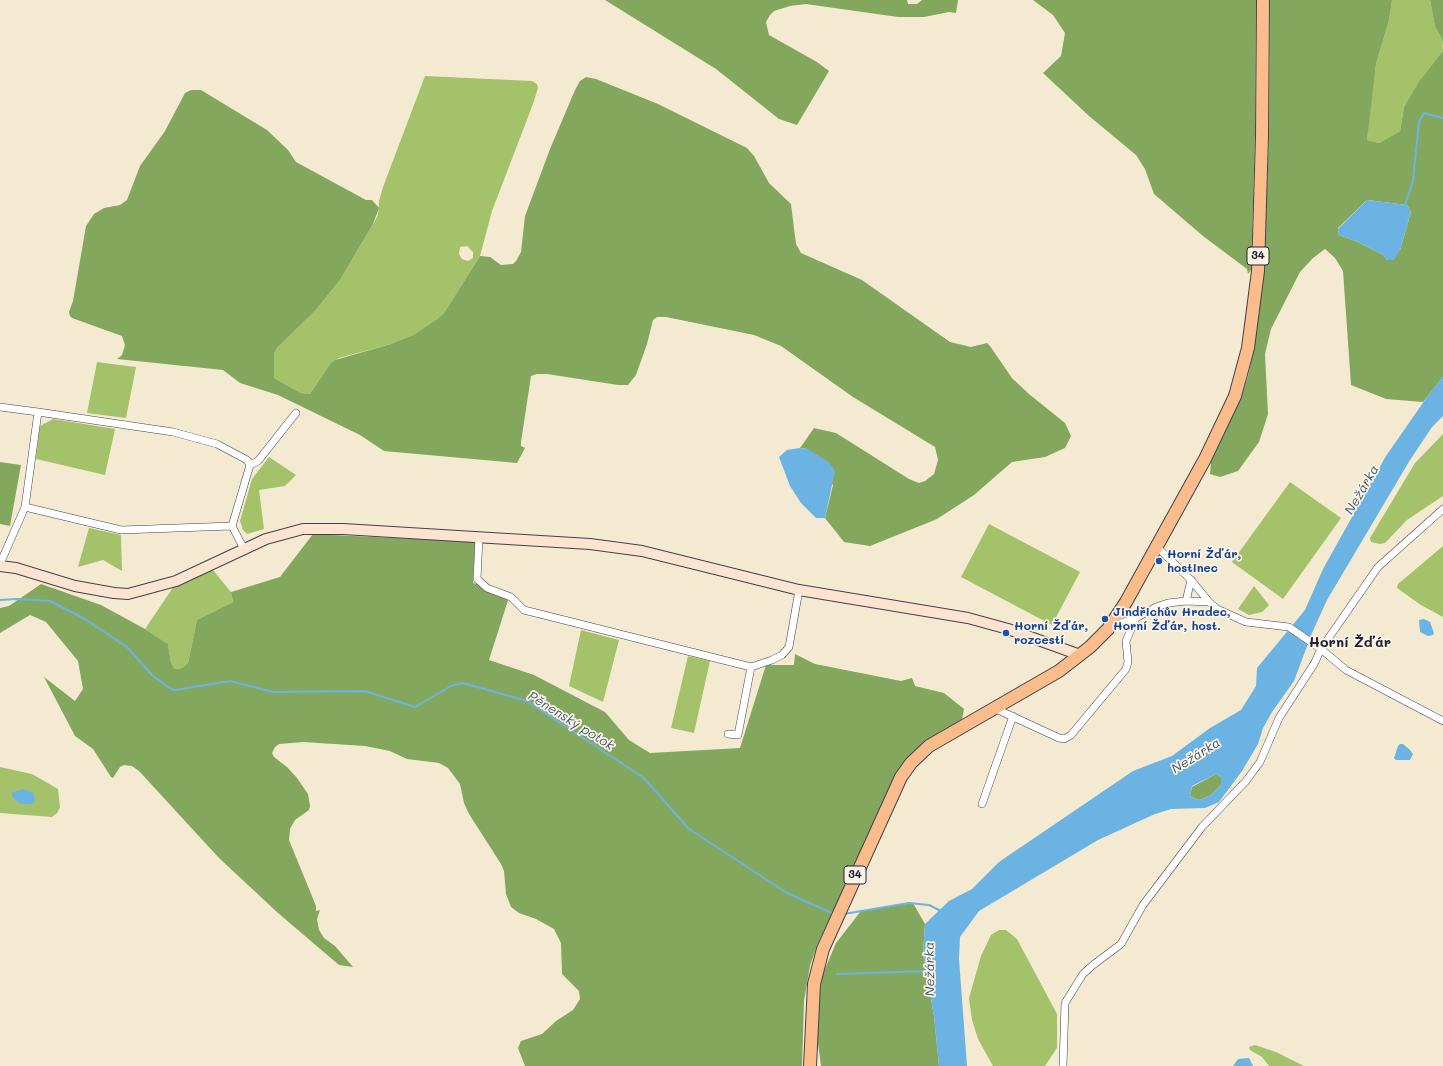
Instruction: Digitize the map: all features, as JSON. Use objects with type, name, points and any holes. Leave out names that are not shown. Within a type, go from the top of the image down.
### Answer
[{"type":"main road","name":"34","points":[[810,1066],[814,984],[823,949],[901,777],[911,763],[929,746],[1059,671],[1090,647],[1111,626],[1221,428],[1235,396],[1248,348],[1258,271],[1262,136],[1263,0]]},
{"type":"street","points":[[0,407],[173,432],[217,444],[247,460],[250,465]]},
{"type":"street","points":[[38,412],[25,507],[0,565],[16,568],[75,586],[128,594],[176,581],[266,539],[303,529],[343,529],[590,544],[642,551],[799,590],[968,618],[1080,655]]},
{"type":"street","points":[[244,549],[232,526],[250,465],[258,461],[296,413]]},
{"type":"street","points":[[25,507],[121,530],[232,526]]},
{"type":"street","points":[[1063,1066],[1065,1003],[1084,974],[1092,965],[1121,944],[1143,905],[1193,839],[1246,781],[1260,762],[1279,718],[1321,649],[1378,567],[1443,510]]},
{"type":"street","points":[[479,538],[478,579],[488,588],[511,597],[524,610],[751,667],[782,655],[789,647],[799,590]]},
{"type":"street","points":[[1156,546],[1191,580],[1209,602],[1217,609],[1246,622],[1289,627],[1321,649],[1346,670],[1443,721]]},
{"type":"street","points":[[1186,601],[1191,580]]},
{"type":"street","points":[[1111,626],[1136,618],[1156,607],[1186,601],[1209,602]]},
{"type":"street","points":[[994,708],[1059,738],[1064,739],[1071,735],[1126,669],[1128,662],[1126,641],[1136,618]]},
{"type":"street","points":[[728,734],[738,735],[751,667]]},
{"type":"street","points":[[982,804],[1012,716]]},
{"type":"green space","points":[[605,0],[907,0],[908,4],[917,4],[922,0],[958,0],[956,13],[949,12],[924,17],[898,17],[806,4],[790,6],[774,11],[766,22],[769,35],[817,62],[829,71],[797,125],[779,119],[716,69]]},
{"type":"green space","points":[[1033,0],[1256,0],[1255,136],[1251,270],[1248,274],[1247,269],[1203,236],[1154,194],[1145,169],[1136,155],[1089,116],[1043,73],[1061,56],[1065,33],[1053,15]]},
{"type":"green space","points":[[1270,0],[1392,0],[1389,20],[1376,64],[1367,140],[1379,143],[1400,131],[1404,107],[1419,82],[1443,51],[1443,377],[1423,402],[1386,399],[1351,385],[1343,271],[1335,258],[1325,249],[1313,258],[1300,272],[1271,329],[1265,354],[1268,414],[1259,442],[1238,471],[1220,477],[1210,474],[1211,462],[1241,398],[1254,349],[1264,271],[1269,136]],"holes":[[[1367,200],[1407,205],[1411,212],[1400,250],[1387,260],[1383,255],[1358,242],[1339,235],[1338,228]]]},
{"type":"green space","points":[[1392,0],[1430,0],[1435,27],[1442,39],[1443,51],[1404,107],[1400,131],[1379,143],[1367,140],[1368,123],[1376,64],[1389,20]]},
{"type":"green space","points":[[1430,0],[1443,0],[1443,47],[1442,39],[1435,27]]},
{"type":"green space","points":[[425,76],[532,81],[537,84],[538,88],[533,104],[492,211],[480,256],[444,313],[413,335],[391,344],[339,358],[329,365],[310,394],[301,393],[274,378],[274,354],[277,348],[315,311],[340,280],[378,215],[379,201]],"holes":[[[467,246],[473,252],[473,258],[468,261],[462,259],[459,254],[460,247]]]},
{"type":"green space","points":[[586,77],[596,79],[658,104],[747,148],[754,156],[769,183],[791,204],[796,244],[801,253],[862,280],[950,342],[971,347],[987,343],[1012,378],[1065,423],[1071,436],[1065,448],[1045,457],[1012,462],[974,495],[937,519],[870,546],[844,542],[825,518],[833,485],[807,449],[800,448],[814,428],[836,433],[909,479],[919,483],[925,481],[934,474],[938,460],[935,447],[853,397],[781,346],[754,335],[666,317],[657,317],[653,320],[647,344],[636,375],[628,385],[618,385],[547,374],[537,374],[531,376],[521,442],[521,446],[525,448],[517,463],[384,451],[360,435],[278,395],[240,383],[223,370],[117,359],[122,355],[125,345],[122,336],[70,316],[69,312],[73,301],[86,226],[94,214],[104,208],[120,205],[127,200],[140,166],[165,131],[185,93],[191,90],[201,90],[267,130],[288,150],[296,162],[366,200],[372,200],[379,208],[373,224],[340,280],[315,311],[277,348],[274,354],[274,378],[301,393],[310,394],[329,365],[335,360],[391,344],[413,335],[437,319],[444,313],[480,256],[490,257],[501,265],[513,264],[516,261],[521,252],[525,216],[550,149],[575,90],[580,81]]},
{"type":"green space","points":[[97,362],[136,367],[126,418],[87,413]]},
{"type":"green space","points":[[53,419],[115,429],[105,475],[36,459],[40,426]]},
{"type":"green space","points":[[1443,434],[1443,496],[1407,520],[1385,543],[1380,544],[1371,542],[1370,538],[1415,463]]},
{"type":"green space","points":[[269,457],[296,475],[285,486],[259,490],[264,529],[247,534],[243,530],[240,521],[252,479]]},
{"type":"green space","points":[[0,462],[21,465],[10,526],[0,524]]},
{"type":"green space","points":[[1290,482],[1341,518],[1283,599],[1232,562]]},
{"type":"green space","points":[[989,524],[1080,572],[1052,625],[961,577]]},
{"type":"green space","points":[[89,528],[121,535],[122,571],[103,560],[78,567]]},
{"type":"green space","points":[[313,534],[475,542],[473,583],[510,594],[489,660],[534,675],[605,712],[629,740],[650,753],[740,748],[766,665],[794,665],[795,654],[815,664],[901,681],[912,678],[915,686],[944,693],[964,709],[962,720],[922,745],[905,760],[817,945],[810,966],[804,1001],[802,1066],[525,1066],[518,1048],[521,1041],[542,1034],[556,1021],[573,1010],[580,999],[579,991],[562,974],[561,943],[554,929],[536,919],[519,913],[511,907],[506,894],[504,871],[501,864],[469,814],[464,803],[460,784],[448,768],[439,763],[407,759],[390,751],[365,746],[303,742],[279,744],[275,747],[272,753],[274,757],[287,767],[308,794],[310,806],[309,810],[295,820],[290,829],[289,840],[316,906],[316,911],[320,910],[317,919],[319,930],[324,938],[335,946],[353,967],[339,965],[278,913],[219,858],[139,771],[132,766],[124,765],[120,767],[113,778],[111,777],[93,749],[75,736],[44,677],[75,701],[83,689],[78,661],[46,622],[30,615],[0,633],[0,608],[9,606],[41,584],[101,605],[145,629],[168,644],[171,663],[175,669],[182,668],[188,663],[197,620],[233,602],[231,592],[280,577]]},
{"type":"green space","points":[[1443,546],[1443,617],[1421,605],[1397,588],[1398,584]]},
{"type":"green space","points":[[213,570],[231,592],[233,602],[197,620],[188,663],[182,668],[175,669],[171,663],[168,644],[145,629],[174,586]]},
{"type":"green space","points":[[1254,586],[1269,605],[1262,612],[1249,615],[1238,609]]},
{"type":"green space","points":[[581,630],[619,640],[603,702],[569,686]]},
{"type":"green space","points":[[688,656],[710,661],[694,733],[671,728]]},
{"type":"green space","points":[[0,767],[32,774],[58,789],[60,807],[57,813],[52,817],[0,813]]},
{"type":"green space","points":[[1216,774],[1221,777],[1221,785],[1211,795],[1199,800],[1190,796],[1192,787]]},
{"type":"green space","points":[[913,903],[925,924],[923,954],[934,1016],[939,1066],[821,1066],[816,1029],[822,976],[836,943],[861,911]]},
{"type":"green space","points":[[999,930],[1006,930],[1017,939],[1057,1014],[1057,1048],[1045,1066],[993,1066],[978,1039],[972,1020],[969,998],[981,956],[991,935]]},
{"type":"green space","points":[[1255,1045],[1276,1052],[1304,1066],[1269,1066],[1262,1057],[1250,1050],[1249,1047]]},
{"type":"water","points":[[1367,200],[1407,205],[1411,212],[1400,250],[1394,260],[1387,260],[1383,255],[1358,242],[1339,235],[1338,229]]},
{"type":"water","name":"Nežárka","points":[[1443,377],[1443,416],[1432,427],[1410,460],[1327,600],[1312,633],[1294,681],[1272,712],[1263,728],[1258,744],[1242,771],[1219,802],[1205,808],[1171,809],[1155,814],[1098,840],[979,911],[960,937],[959,959],[967,1066],[939,1066],[934,1016],[923,954],[925,924],[949,901],[972,889],[999,862],[1133,771],[1172,756],[1210,728],[1241,710],[1256,686],[1257,668],[1305,610],[1323,569],[1386,456],[1427,397]],"holes":[[[1216,774],[1221,777],[1221,785],[1211,795],[1199,800],[1190,796],[1192,786]]]},
{"type":"water","points":[[800,448],[807,449],[829,462],[835,471],[825,518],[816,518],[801,503],[790,486],[779,457],[787,450]]},
{"type":"water","points":[[1424,619],[1430,622],[1434,633],[1433,635],[1428,636],[1420,632],[1419,620]]},
{"type":"water","points":[[1400,744],[1403,744],[1413,754],[1410,760],[1396,760],[1394,758]]},
{"type":"water","points":[[24,789],[34,793],[35,802],[30,804],[21,804],[14,799],[11,793]]},
{"type":"water","points":[[1249,1058],[1253,1066],[1233,1066],[1238,1059]]},
{"type":"waterway","points":[[1405,205],[1413,181],[1419,122],[1424,113],[1443,118]]},
{"type":"waterway","name":"Pěnenský potok","points":[[0,600],[17,599],[50,601],[85,619],[127,647],[152,675],[169,688],[175,690],[230,681],[273,692],[365,691],[415,707],[451,686],[463,683],[527,701],[644,778],[689,829],[787,893],[834,914]]},
{"type":"waterway","name":"Pěnenský potok","points":[[844,914],[909,903],[929,905],[941,911]]},
{"type":"waterway","name":"Nežárka","points":[[837,974],[928,971]]},
{"type":"place","name":"Horní Žďár, hostinec","points":[[1159,561]]},
{"type":"place","name":"Jindřichův Hradec, Horní Žďár, host.","points":[[1105,619]]},
{"type":"place","name":"Horní Žďár, rozcestí","points":[[1006,633]]},
{"type":"district","name":"Horní Žďár","points":[[1350,643]]}]
